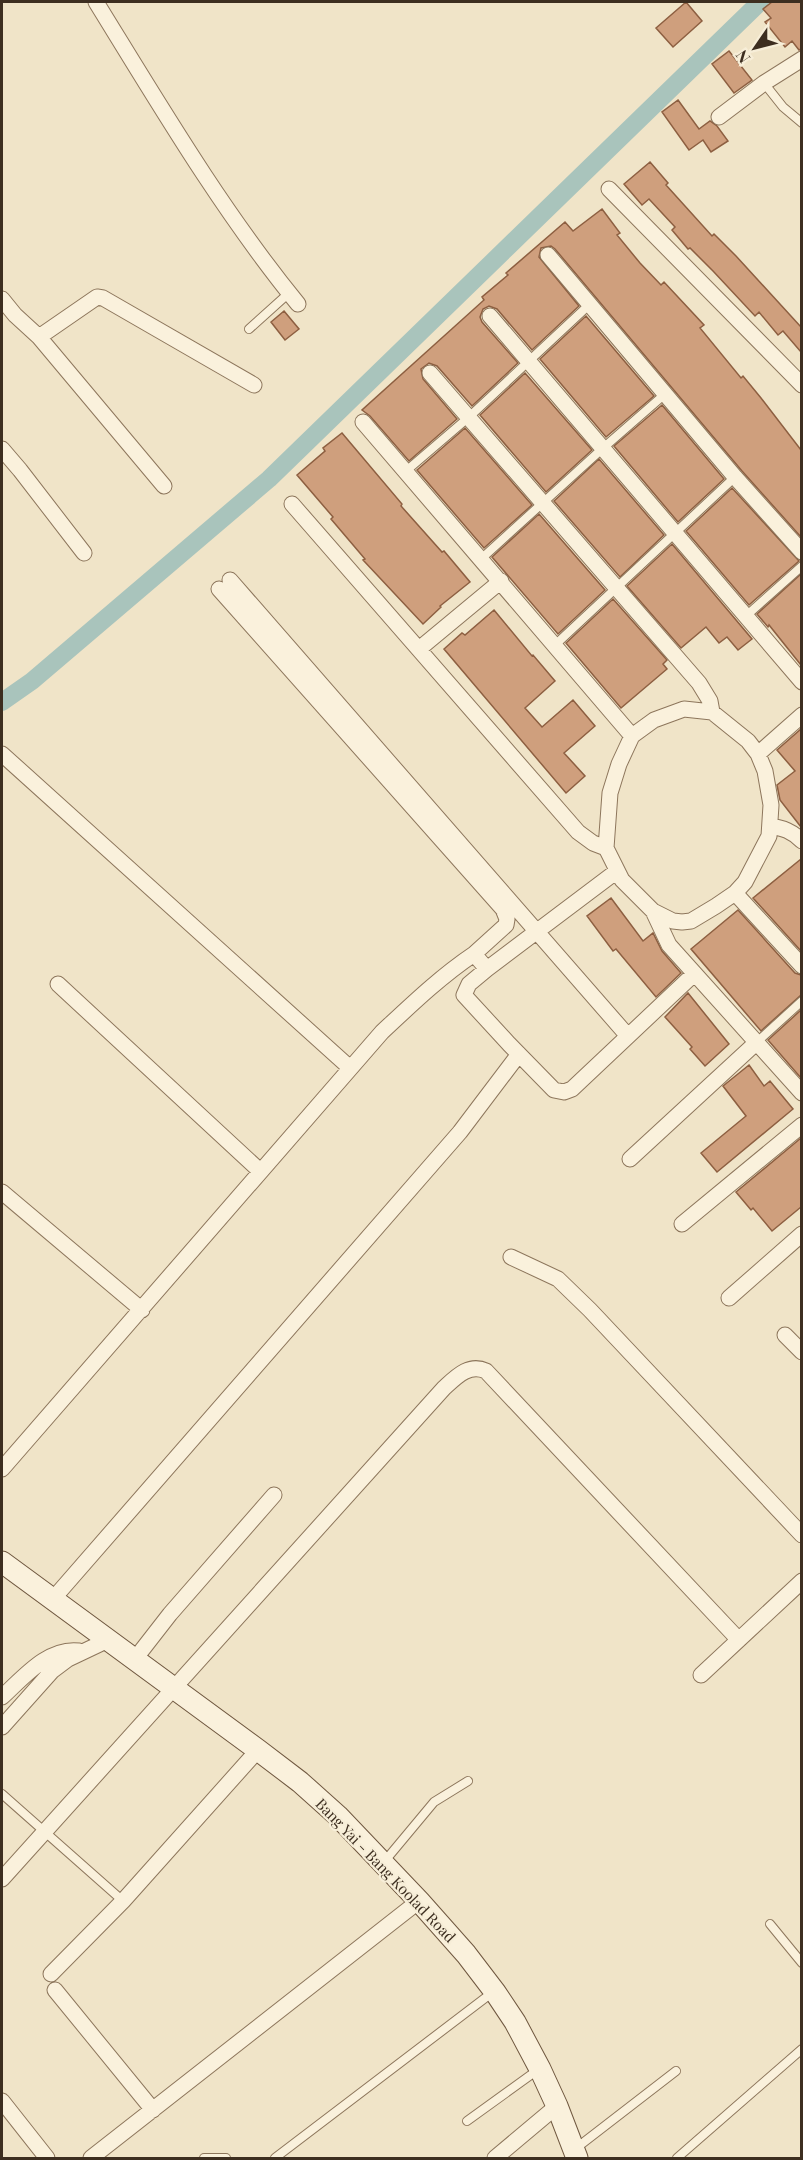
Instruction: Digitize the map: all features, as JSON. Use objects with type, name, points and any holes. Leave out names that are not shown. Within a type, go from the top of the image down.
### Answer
[{"type":"street","points":[[96,2],[222,202],[294,299]]},
{"type":"street","points":[[719,117],[801,59]]},
{"type":"street","points":[[609,189],[801,385]]},
{"type":"street","points":[[548,255],[801,552]]},
{"type":"street","points":[[39,337],[97,297],[103,298],[254,385]]},
{"type":"street","points":[[2,299],[39,337],[165,486]]},
{"type":"street","points":[[490,315],[801,682]]},
{"type":"street","points":[[430,373],[699,683],[710,701],[712,712]]},
{"type":"street","points":[[363,422],[632,736]]},
{"type":"street","points":[[2,449],[84,553]]},
{"type":"street","points":[[292,504],[578,832],[593,843],[606,848]]},
{"type":"street","points":[[419,649],[501,581]]},
{"type":"street","points":[[2,1469],[142,1310],[349,1067],[382,1032],[441,977],[474,954],[506,924],[507,919],[503,909],[224,584],[538,931],[627,1035]]},
{"type":"street","points":[[684,709],[712,712],[748,741],[758,754],[765,771],[771,805],[769,836],[745,882],[735,893],[691,921],[673,921],[653,911],[622,880],[606,848],[610,793],[619,764],[632,736],[654,720],[684,709]]},
{"type":"street","points":[[758,754],[801,718]]},
{"type":"street","points":[[2,754],[349,1067]]},
{"type":"street","points":[[770,826],[786,829],[801,841]]},
{"type":"street","points":[[617,871],[487,969],[469,984],[464,995],[554,1090],[564,1092],[572,1089],[694,974]]},
{"type":"street","points":[[735,893],[801,966]]},
{"type":"street","points":[[653,911],[669,945],[801,1093]]},
{"type":"street","points":[[474,954],[487,969]]},
{"type":"street","points":[[58,984],[260,1171]]},
{"type":"street","points":[[630,1159],[757,1042]]},
{"type":"street","points":[[53,1599],[460,1132],[519,1054]]},
{"type":"street","points":[[682,1224],[801,1125]]},
{"type":"street","points":[[2,1192],[142,1310]]},
{"type":"street","points":[[729,1298],[801,1234]]},
{"type":"street","points":[[511,1257],[558,1279],[590,1310],[801,1535]]},
{"type":"street","points":[[785,1335],[801,1352]]},
{"type":"street","points":[[2,1879],[444,1388],[460,1374],[479,1368],[486,1371],[738,1639]]},
{"type":"street","points":[[135,1659],[170,1614],[274,1495]]},
{"type":"street","name":"Bang Yai - Bang Koolad Road","points":[[2,1562],[258,1750],[300,1782],[338,1816],[419,1901],[466,1954],[495,1992],[515,2022],[540,2069],[576,2154]]},
{"type":"street","points":[[701,1675],[801,1581]]},
{"type":"street","points":[[2,1727],[52,1671],[82,1651],[108,1640]]},
{"type":"street","points":[[2,1697],[54,1654],[67,1649],[82,1651]]},
{"type":"street","points":[[51,1974],[123,1901],[258,1750]]},
{"type":"street","points":[[91,2158],[419,1901]]},
{"type":"street","points":[[55,1990],[153,2110]]},
{"type":"street","points":[[2,2101],[47,2158]]},
{"type":"street","points":[[495,2158],[557,2106]]},
{"type":"lane","points":[[764,83],[783,107],[801,123]]},
{"type":"lane","points":[[249,329],[294,299]]},
{"type":"lane","points":[[406,471],[469,417],[590,304]]},
{"type":"lane","points":[[481,559],[665,394]]},
{"type":"lane","points":[[555,645],[735,477]]},
{"type":"lane","points":[[746,616],[801,566]]},
{"type":"lane","points":[[757,1042],[801,1001]]},
{"type":"lane","points":[[383,1863],[434,1802],[468,1781]]},
{"type":"lane","points":[[2,1794],[123,1901]]},
{"type":"lane","points":[[770,1924],[801,1963]]},
{"type":"lane","points":[[275,2158],[495,1992]]},
{"type":"lane","points":[[677,2158],[801,2049]]},
{"type":"lane","points":[[467,2121],[540,2069]]},
{"type":"lane","points":[[576,2154],[676,2071]]},
{"type":"lane","points":[[204,2158],[226,2158]]},
{"type":"building","points":[[686,2],[702,21],[673,47],[656,28]]},
{"type":"building","points":[[772,2],[801,2],[801,49],[799,50],[792,41],[785,47],[765,22],[771,18],[763,9]]},
{"type":"building","points":[[729,51],[752,80],[734,93],[712,64]]},
{"type":"building","points":[[678,100],[699,129],[710,121],[717,126],[728,141],[711,152],[703,140],[689,150],[662,112]]},
{"type":"building","points":[[650,162],[668,183],[666,185],[712,236],[714,234],[736,256],[801,327],[801,352],[783,331],[778,335],[759,312],[755,316],[690,248],[688,249],[672,230],[675,227],[649,199],[642,205],[624,184]]},
{"type":"building","points":[[602,209],[620,233],[617,235],[640,263],[661,285],[664,282],[704,325],[700,328],[741,378],[743,376],[801,450],[801,537],[551,246],[541,248],[539,257],[579,306],[532,350],[497,309],[489,306],[483,309],[480,317],[482,322],[518,363],[472,406],[437,366],[429,363],[421,369],[423,379],[457,419],[409,461],[370,416],[362,410],[484,300],[482,297],[508,275],[506,273],[565,222],[573,231]]},
{"type":"building","points":[[284,311],[299,329],[285,340],[271,322]]},
{"type":"building","points":[[586,316],[654,396],[606,437],[540,359]]},
{"type":"building","points":[[525,373],[592,450],[546,492],[480,415]]},
{"type":"building","points":[[662,405],[724,479],[678,522],[614,446]]},
{"type":"building","points":[[465,428],[532,505],[484,548],[417,470]]},
{"type":"building","points":[[342,433],[402,504],[401,506],[470,582],[440,606],[423,624],[363,560],[365,559],[331,519],[333,517],[297,475],[325,451],[323,448]]},
{"type":"building","points":[[599,459],[664,535],[620,577],[554,501]]},
{"type":"building","points":[[732,488],[799,561],[749,605],[686,531]]},
{"type":"building","points":[[539,514],[605,590],[558,634],[492,557]]},
{"type":"building","points":[[672,544],[752,639],[738,650],[727,637],[719,643],[706,627],[681,648],[627,586]]},
{"type":"building","points":[[801,574],[801,665],[769,625],[768,627],[757,614]]},
{"type":"building","points":[[613,599],[667,660],[663,664],[667,669],[621,708],[566,643]]},
{"type":"building","points":[[494,610],[555,681],[525,708],[542,727],[573,700],[595,726],[564,753],[585,776],[566,793],[444,649],[462,633],[465,635]]},
{"type":"building","points":[[801,729],[801,827],[780,800],[777,785],[795,771],[777,750]]},
{"type":"building","points":[[801,859],[801,951],[753,898]]},
{"type":"building","points":[[611,898],[643,941],[653,933],[662,951],[681,973],[656,997],[616,949],[613,951],[587,916]]},
{"type":"building","points":[[738,910],[795,973],[801,975],[801,995],[761,1031],[691,949]]},
{"type":"building","points":[[688,993],[729,1044],[705,1066],[690,1049],[692,1047],[665,1017]]},
{"type":"building","points":[[801,1010],[801,1078],[768,1040]]},
{"type":"building","points":[[749,1065],[764,1086],[770,1081],[793,1109],[717,1172],[701,1153],[746,1116],[723,1086]]},
{"type":"building","points":[[801,1138],[801,1207],[772,1231],[736,1192]]},
{"type":"waterway","points":[[2,702],[32,681],[269,479],[760,2]]}]
